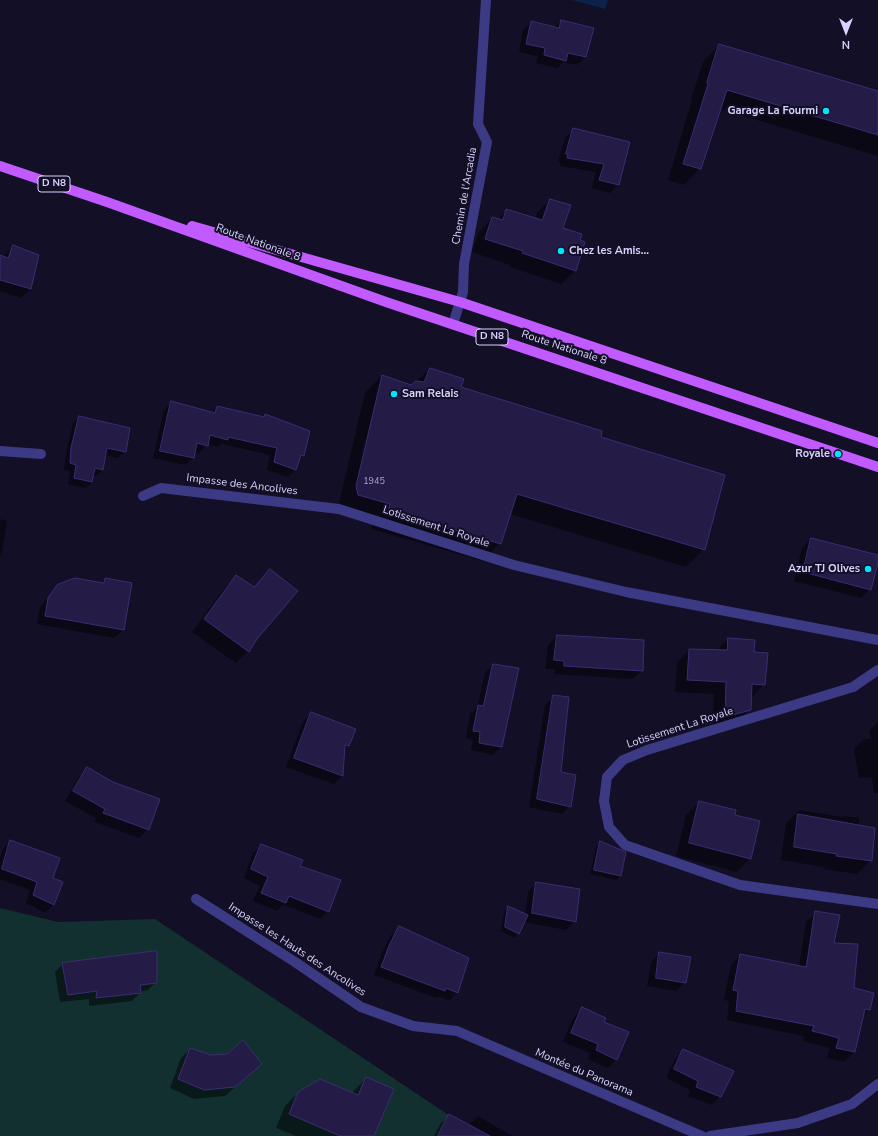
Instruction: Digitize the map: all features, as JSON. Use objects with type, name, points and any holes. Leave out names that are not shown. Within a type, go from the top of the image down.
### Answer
[{"type":"main road","name":"Route Nationale 8","points":[[0,166],[107,202],[386,302],[878,467]]},
{"type":"main road","name":"Route Nationale 8","points":[[107,202],[460,302],[878,443]]},
{"type":"street","name":"Chemin de l'Arcadia","points":[[453,324],[463,292],[464,264],[487,142],[478,124],[486,0]]},
{"type":"street","points":[[0,451],[41,454]]},
{"type":"street","name":"Impasse des Ancolives","points":[[143,496],[161,488],[339,509]]},
{"type":"street","name":"Lotissement La Royale","points":[[339,509],[514,565],[626,592],[878,640]]},
{"type":"street","name":"Lotissement La Royale","points":[[878,670],[853,687],[654,748],[623,760],[607,777],[604,801],[609,827],[625,845],[740,885],[878,904]]},
{"type":"street","name":"Impasse les Hauts des Ancolives","points":[[196,899],[295,962],[361,1007],[413,1026],[457,1031]]},
{"type":"street","name":"Montée du Panorama","points":[[457,1031],[702,1136]]},
{"type":"street","points":[[710,1136],[798,1123],[852,1104],[878,1084]]},
{"type":"green space","points":[[0,908],[58,922],[155,919],[480,1136],[0,1136]]},
{"type":"water","points":[[572,0],[608,0],[605,9]]},
{"type":"building","points":[[561,20],[594,28],[586,57],[568,53],[566,61],[544,55],[545,48],[526,44],[531,21],[559,28]]},
{"type":"building","points":[[719,44],[878,91],[878,135],[727,90],[701,169],[683,164]]},
{"type":"building","points":[[573,128],[630,142],[619,185],[599,180],[604,164],[567,158],[568,154],[566,154]]},
{"type":"building","points":[[550,199],[571,205],[563,228],[582,234],[580,240],[585,242],[576,271],[522,253],[523,251],[485,239],[492,217],[503,220],[506,209],[542,220]]},
{"type":"building","points":[[13,245],[39,255],[31,289],[0,280],[0,255],[8,258]]},
{"type":"building","points":[[430,368],[464,379],[461,387],[602,431],[601,437],[725,475],[705,550],[517,494],[501,544],[388,511],[390,504],[358,495],[356,486],[382,375],[411,385],[416,381],[424,382]]},
{"type":"building","points":[[171,401],[215,413],[217,406],[264,417],[265,414],[310,431],[304,456],[301,455],[296,470],[274,462],[277,448],[228,437],[228,440],[210,435],[208,446],[197,443],[194,458],[160,451]]},
{"type":"building","points":[[79,416],[130,428],[126,452],[107,448],[103,470],[95,468],[92,482],[74,478],[76,465],[70,463],[71,448]]},
{"type":"building","points":[[811,538],[878,555],[878,563],[871,590],[803,572]]},
{"type":"building","points":[[270,569],[298,591],[257,639],[249,652],[204,619],[236,575],[254,587]]},
{"type":"building","points":[[75,578],[104,583],[105,578],[132,583],[124,630],[45,616],[48,598],[57,585]]},
{"type":"building","points":[[557,635],[644,640],[643,671],[564,666],[564,661],[554,660]]},
{"type":"building","points":[[728,638],[755,640],[754,652],[768,653],[765,685],[752,684],[751,710],[725,717],[726,682],[687,680],[689,649],[727,650]]},
{"type":"building","points":[[493,664],[519,668],[502,747],[479,743],[480,732],[473,731],[478,705],[483,706]]},
{"type":"building","points":[[553,695],[569,697],[561,772],[576,775],[571,807],[537,799]]},
{"type":"building","points":[[311,712],[356,729],[349,746],[345,745],[343,776],[294,758]]},
{"type":"building","points":[[87,767],[113,782],[160,799],[149,830],[103,813],[105,809],[73,791]]},
{"type":"building","points":[[699,801],[736,810],[735,815],[760,821],[751,859],[689,843]]},
{"type":"building","points":[[798,814],[875,828],[872,861],[836,856],[837,854],[794,847]]},
{"type":"building","points":[[10,840],[60,858],[53,878],[63,882],[54,905],[33,895],[37,882],[2,869]]},
{"type":"building","points":[[600,841],[626,852],[621,876],[594,870]]},
{"type":"building","points":[[261,844],[303,860],[300,866],[341,880],[329,912],[289,896],[286,903],[261,893],[268,877],[251,869]]},
{"type":"building","points":[[536,882],[580,889],[576,922],[532,913]]},
{"type":"building","points":[[508,906],[528,915],[519,934],[505,927]]},
{"type":"building","points":[[815,911],[840,915],[834,943],[858,944],[854,988],[874,993],[870,1010],[865,1009],[855,1052],[836,1048],[839,1038],[812,1031],[814,1026],[736,1011],[738,991],[733,990],[740,954],[806,967]]},
{"type":"building","points":[[399,926],[469,958],[458,993],[446,988],[445,991],[381,967]]},
{"type":"building","points":[[157,951],[157,983],[140,985],[141,993],[96,998],[97,991],[68,995],[62,963]]},
{"type":"building","points":[[659,952],[691,957],[686,983],[656,978]]},
{"type":"building","points":[[582,1007],[606,1018],[604,1022],[629,1032],[617,1060],[596,1050],[598,1044],[571,1033]]},
{"type":"building","points":[[243,1040],[262,1064],[235,1087],[204,1090],[178,1079],[190,1048],[211,1055],[227,1054]]},
{"type":"building","points":[[683,1049],[734,1071],[721,1097],[696,1087],[698,1081],[674,1069]]},
{"type":"building","points":[[366,1077],[394,1089],[374,1136],[340,1136],[289,1114],[298,1092],[320,1079],[358,1095]]},
{"type":"building","points":[[449,1114],[490,1136],[438,1136]]},
{"type":"place","name":"Garage La Fourmi","points":[[826,111]]},
{"type":"place","name":"Chez les Amis...","points":[[561,251]]},
{"type":"place","name":"Sam Relais","points":[[394,394]]},
{"type":"place","name":"Royale","points":[[838,454]]},
{"type":"place","name":"Azur TJ Olives","points":[[868,569]]}]
